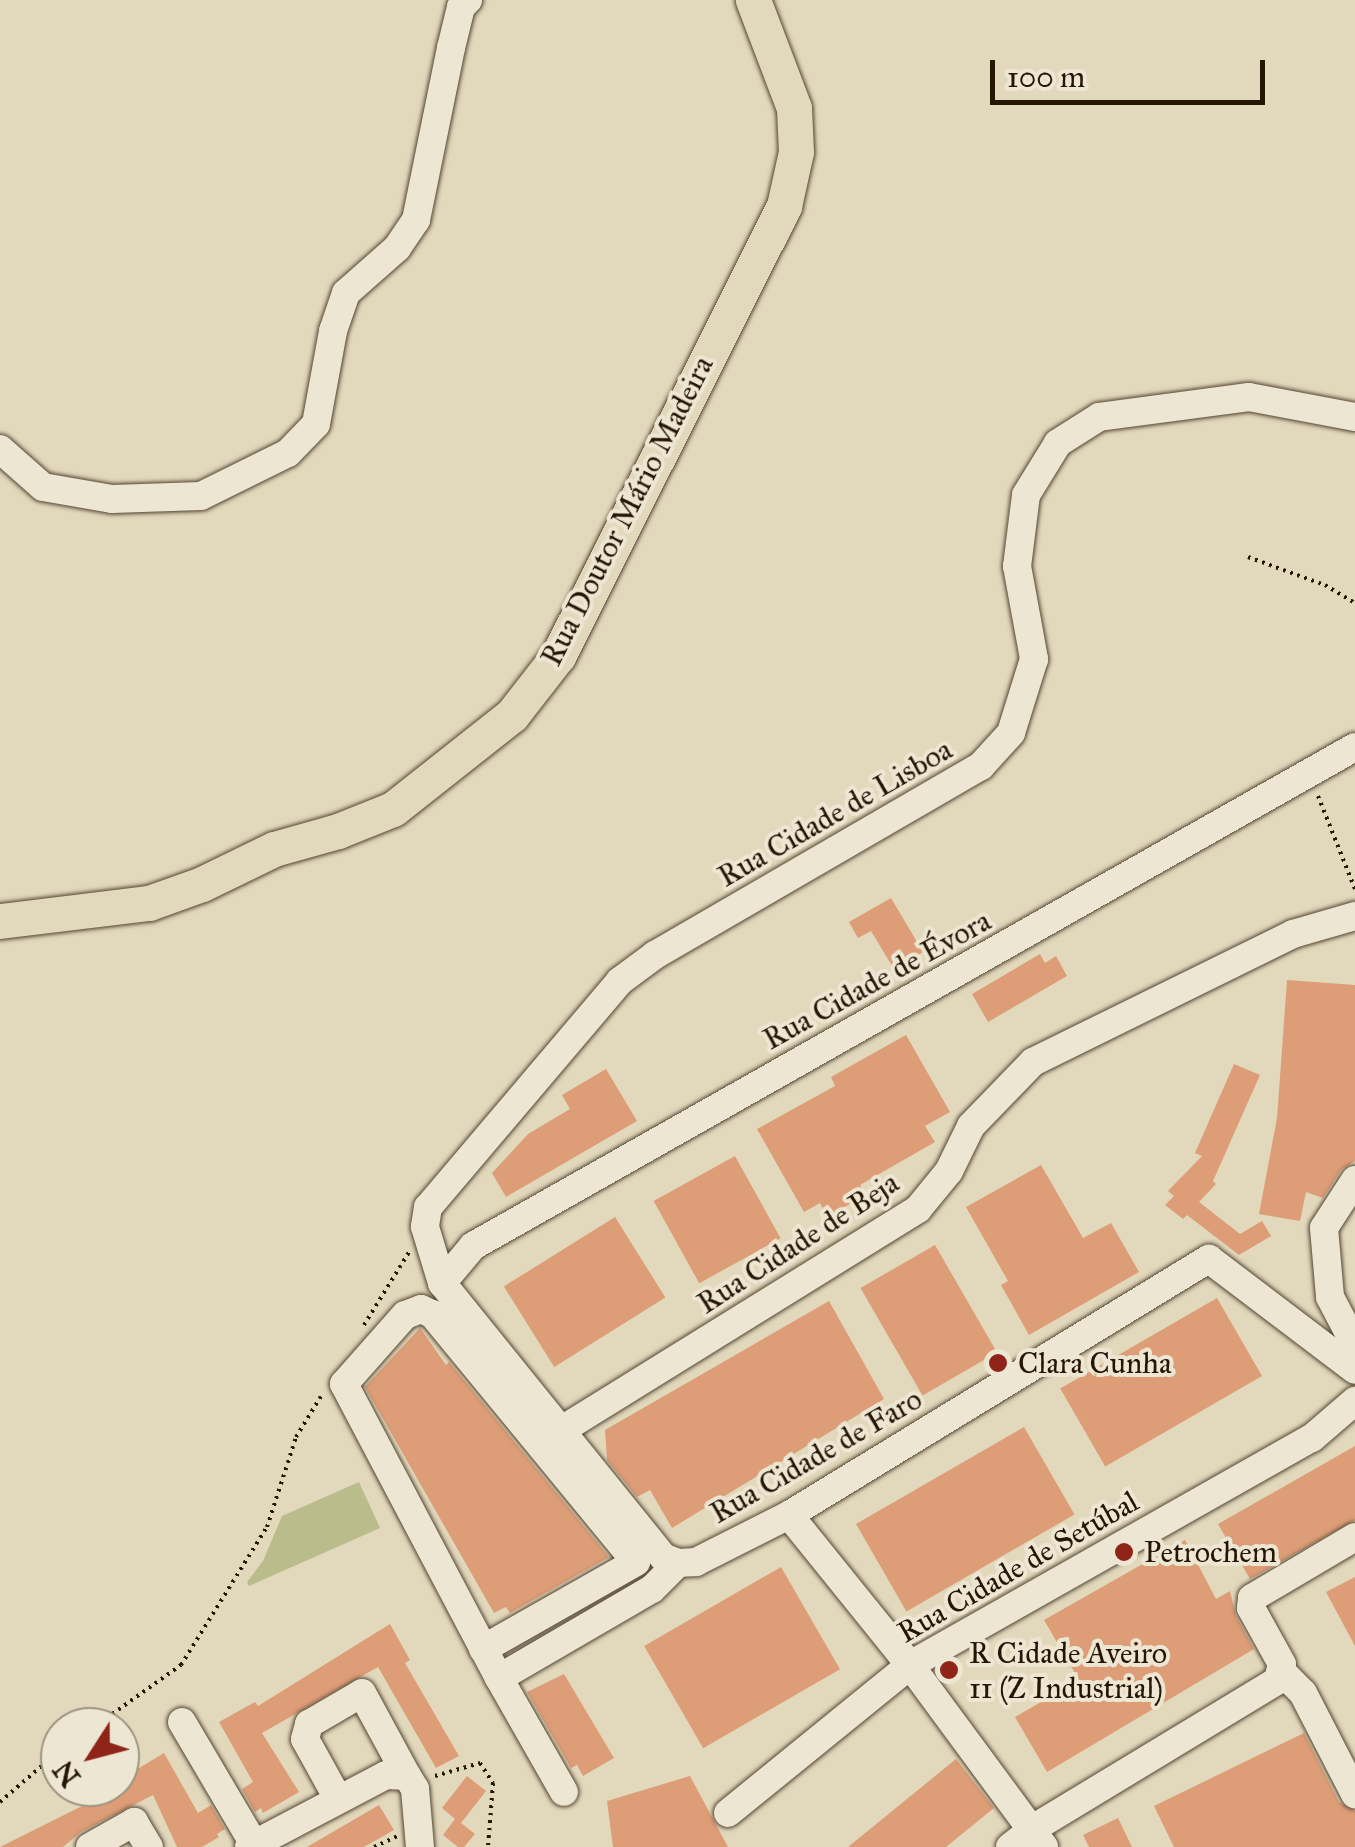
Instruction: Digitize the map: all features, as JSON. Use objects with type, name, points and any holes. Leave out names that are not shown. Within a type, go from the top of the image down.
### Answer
[{"type":"main road","name":"Rua Doutor Mário Madeira","points":[[0,921],[149,903],[202,884],[274,849],[393,809],[512,715],[558,656],[784,206],[796,152],[794,108],[753,0]]},
{"type":"street","points":[[0,449],[44,487],[112,499],[201,496],[288,452],[316,424],[333,331],[346,293],[398,248],[416,220],[451,48],[461,7],[468,0]]},
{"type":"street","name":"Rua Cidade de Lisboa","points":[[426,1217],[620,982],[654,955],[982,766],[1010,733],[1034,659],[1016,566],[1026,495],[1058,444],[1099,417],[1250,397],[1355,418]]},
{"type":"street","name":"Rua Cidade de Évora","points":[[442,1283],[473,1246],[1355,747]]},
{"type":"street","name":"Rua Cidade de Beja","points":[[560,1431],[918,1209],[948,1171],[971,1126],[1033,1062],[1293,934],[1355,916]]},
{"type":"street","points":[[1355,1180],[1324,1228],[1330,1297],[1355,1346]]},
{"type":"street","points":[[426,1217],[442,1283],[663,1558],[678,1564],[652,1589],[499,1678]]},
{"type":"street","name":"Rua Cidade de Faro","points":[[678,1564],[696,1562],[789,1515],[1208,1258],[1355,1370]]},
{"type":"street","points":[[484,1649],[636,1562],[432,1314],[421,1308],[405,1316],[344,1384],[499,1678],[564,1792]]},
{"type":"street","name":"Rua Cidade de Setúbal","points":[[728,1812],[910,1665],[1312,1438],[1355,1400]]},
{"type":"street","points":[[789,1515],[910,1665],[1039,1838]]},
{"type":"street","points":[[1355,1537],[1252,1598],[1251,1608],[1283,1672],[1303,1693],[1355,1794]]},
{"type":"street","points":[[511,1633],[528,1662]]},
{"type":"street","points":[[1010,1847],[1039,1838],[1278,1680],[1283,1672]]},
{"type":"street","points":[[337,1797],[305,1738],[309,1724],[362,1693],[411,1783],[409,1841]]},
{"type":"street","points":[[182,1722],[251,1846],[337,1797],[386,1775],[411,1783]]},
{"type":"street","points":[[90,1847],[134,1822],[148,1847]]},
{"type":"path","points":[[1248,558],[1325,585],[1355,603]]},
{"type":"path","points":[[1309,773],[1355,889]]},
{"type":"path","points":[[358,1334],[426,1217]]},
{"type":"path","points":[[122,1707],[182,1665],[267,1527],[296,1437],[332,1378]]},
{"type":"path","points":[[411,1783],[444,1770],[480,1763],[493,1783],[488,1847]]},
{"type":"path","points":[[0,1802],[40,1767]]},
{"type":"path","points":[[374,1847],[409,1841]]},
{"type":"green space","points":[[359,1482],[380,1528],[249,1586],[247,1582],[263,1561],[282,1516]]},
{"type":"building","points":[[891,898],[923,952],[894,969],[871,931],[858,938],[849,922]]},
{"type":"building","points":[[1040,954],[1045,963],[1056,956],[1067,976],[988,1022],[972,994]]},
{"type":"building","points":[[1287,980],[1355,985],[1355,1161],[1341,1170],[1323,1198],[1306,1192],[1300,1221],[1259,1214],[1277,1118]]},
{"type":"building","points":[[906,1035],[950,1112],[925,1126],[935,1142],[860,1185],[866,1195],[827,1217],[820,1203],[804,1212],[757,1129],[835,1086],[831,1077]]},
{"type":"building","points":[[1234,1064],[1260,1075],[1213,1181],[1216,1184],[1199,1202],[1240,1234],[1262,1221],[1271,1236],[1239,1255],[1187,1215],[1183,1219],[1165,1205],[1174,1196],[1168,1191],[1202,1156],[1195,1153]]},
{"type":"building","points":[[606,1069],[637,1121],[506,1197],[492,1173],[528,1134],[570,1109],[562,1095]]},
{"type":"building","points":[[735,1156],[781,1238],[699,1283],[654,1201]]},
{"type":"building","points":[[1041,1165],[1083,1238],[1111,1223],[1139,1272],[1029,1335],[1001,1285],[1008,1281],[966,1207]]},
{"type":"building","points":[[615,1217],[665,1298],[554,1367],[504,1286]]},
{"type":"building","points":[[935,1245],[997,1352],[923,1395],[861,1288]]},
{"type":"building","points":[[1217,1298],[1262,1376],[1105,1466],[1060,1388]]},
{"type":"building","points":[[829,1301],[884,1399],[672,1528],[650,1490],[637,1497],[607,1460],[605,1430]]},
{"type":"building","points":[[420,1328],[446,1365],[449,1362],[609,1557],[510,1613],[506,1607],[494,1613],[365,1387]]},
{"type":"building","points":[[1024,1427],[1074,1514],[906,1611],[856,1524]]},
{"type":"building","points":[[1355,1446],[1355,1520],[1250,1579],[1218,1524]]},
{"type":"building","points":[[1185,1540],[1216,1599],[1230,1591],[1236,1616],[1254,1649],[1047,1772],[1015,1717],[1079,1680],[1044,1620]]},
{"type":"building","points":[[781,1567],[840,1669],[703,1748],[644,1646]]},
{"type":"building","points":[[1355,1577],[1355,1646],[1326,1592]]},
{"type":"building","points":[[390,1624],[410,1660],[405,1663],[459,1756],[436,1768],[378,1667],[262,1733],[299,1792],[263,1813],[261,1808],[255,1812],[242,1789],[253,1782],[219,1722],[255,1702],[258,1706]]},
{"type":"building","points":[[564,1674],[614,1758],[583,1776],[577,1765],[571,1768],[527,1692]]},
{"type":"building","points":[[1304,1733],[1339,1802],[1355,1811],[1355,1847],[1174,1847],[1154,1806]]},
{"type":"building","points":[[164,1753],[198,1813],[211,1805],[225,1829],[217,1834],[219,1837],[202,1847],[177,1847],[153,1795],[140,1802],[140,1767]]},
{"type":"building","points":[[956,1759],[994,1808],[946,1847],[848,1847]]},
{"type":"building","points":[[467,1776],[486,1791],[461,1823],[475,1834],[464,1847],[458,1847],[443,1835],[455,1819],[442,1808]]},
{"type":"building","points":[[690,1776],[728,1847],[613,1847],[607,1801]]},
{"type":"building","points":[[379,1805],[394,1830],[364,1847],[307,1847]]},
{"type":"building","points":[[80,1807],[130,1807],[81,1832],[63,1847],[0,1847]]},
{"type":"building","points":[[1118,1818],[1132,1847],[1089,1847],[1083,1835]]},
{"type":"place","name":"Clara Cunha","points":[[998,1363]]},
{"type":"place","name":"Petrochem","points":[[1124,1552]]},
{"type":"place","name":"R Cidade Aveiro 11 (Z Industrial)","points":[[949,1670]]}]
